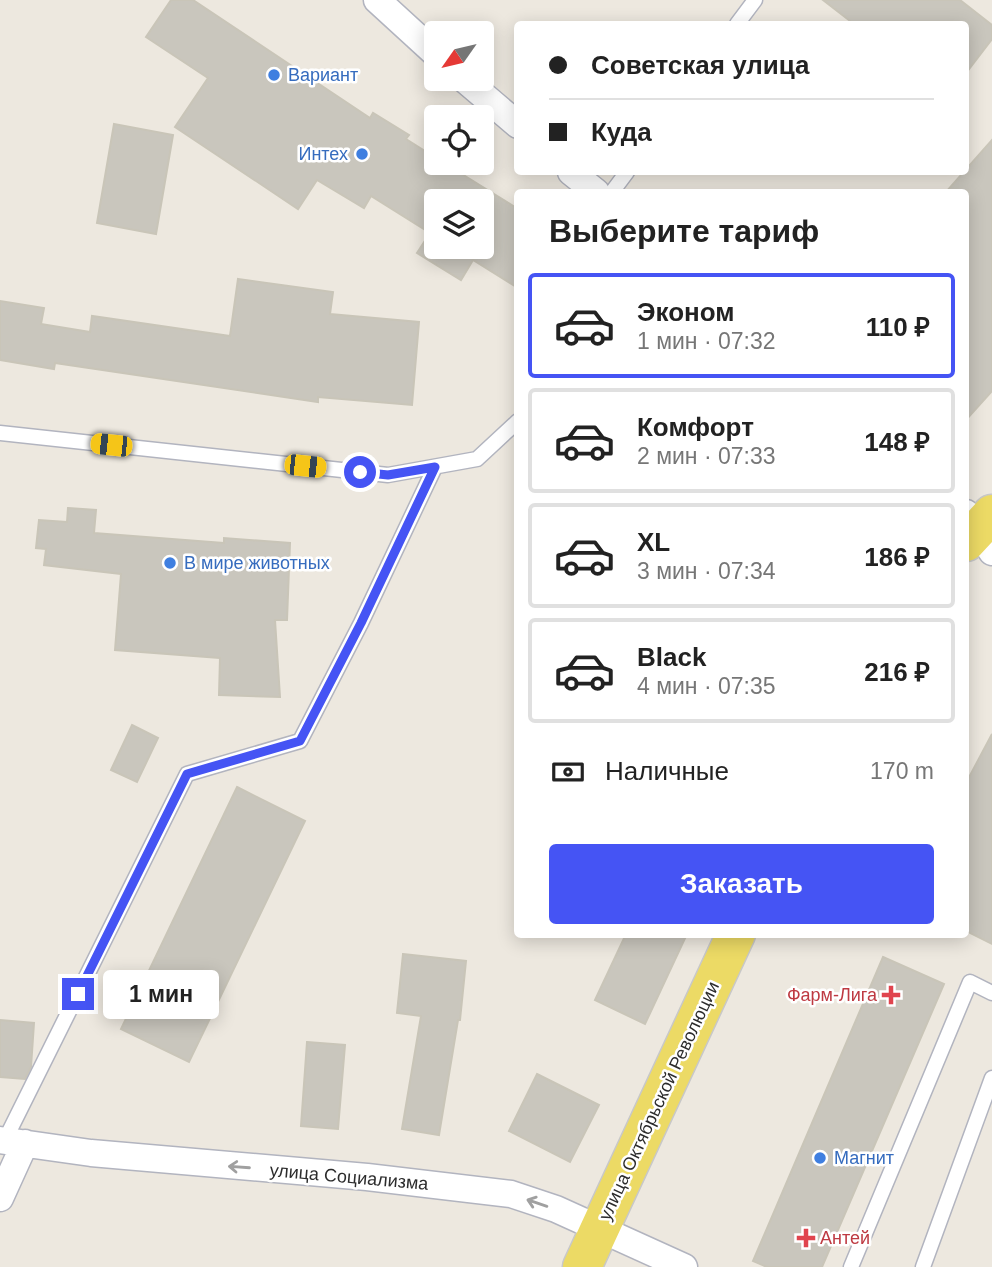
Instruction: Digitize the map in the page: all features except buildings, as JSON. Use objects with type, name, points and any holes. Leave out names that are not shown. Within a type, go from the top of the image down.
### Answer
[{"type":"main road","name":"улица Октябрьской Революции","points":[[582,1267],[734,938]]},
{"type":"street","points":[[377,0],[424,43]]},
{"type":"street","points":[[478,91],[514,122]]},
{"type":"street","points":[[575,175],[592,189]]},
{"type":"street","points":[[0,1198],[10,1141]]},
{"type":"street","name":"улица Социализма","points":[[10,1141],[91,1153],[367,1177],[512,1194],[600,1228],[684,1267]]},
{"type":"lane","points":[[739,21],[755,0]]},
{"type":"lane","points":[[0,433],[388,475],[477,459],[514,425]]},
{"type":"lane","points":[[10,1141],[187,774],[300,741],[361,623],[435,467]]},
{"type":"lane","points":[[851,1267],[970,982],[992,993]]},
{"type":"lane","points":[[923,1267],[992,1078]]},
{"type":"place","name":"Вариант","points":[[274,75]]},
{"type":"place","name":"Интех","points":[[362,154]]},
{"type":"place","name":"В мире животных","points":[[170,563]]},
{"type":"place","name":"Фарм-Лига","points":[[891,995]]},
{"type":"place","name":"Магнит","points":[[820,1158]]},
{"type":"place","name":"Антей","points":[[806,1238]]},
{"type":"route","points":[[78,994],[187,774],[300,741],[361,623],[435,467],[388,475],[360,472]]}]
